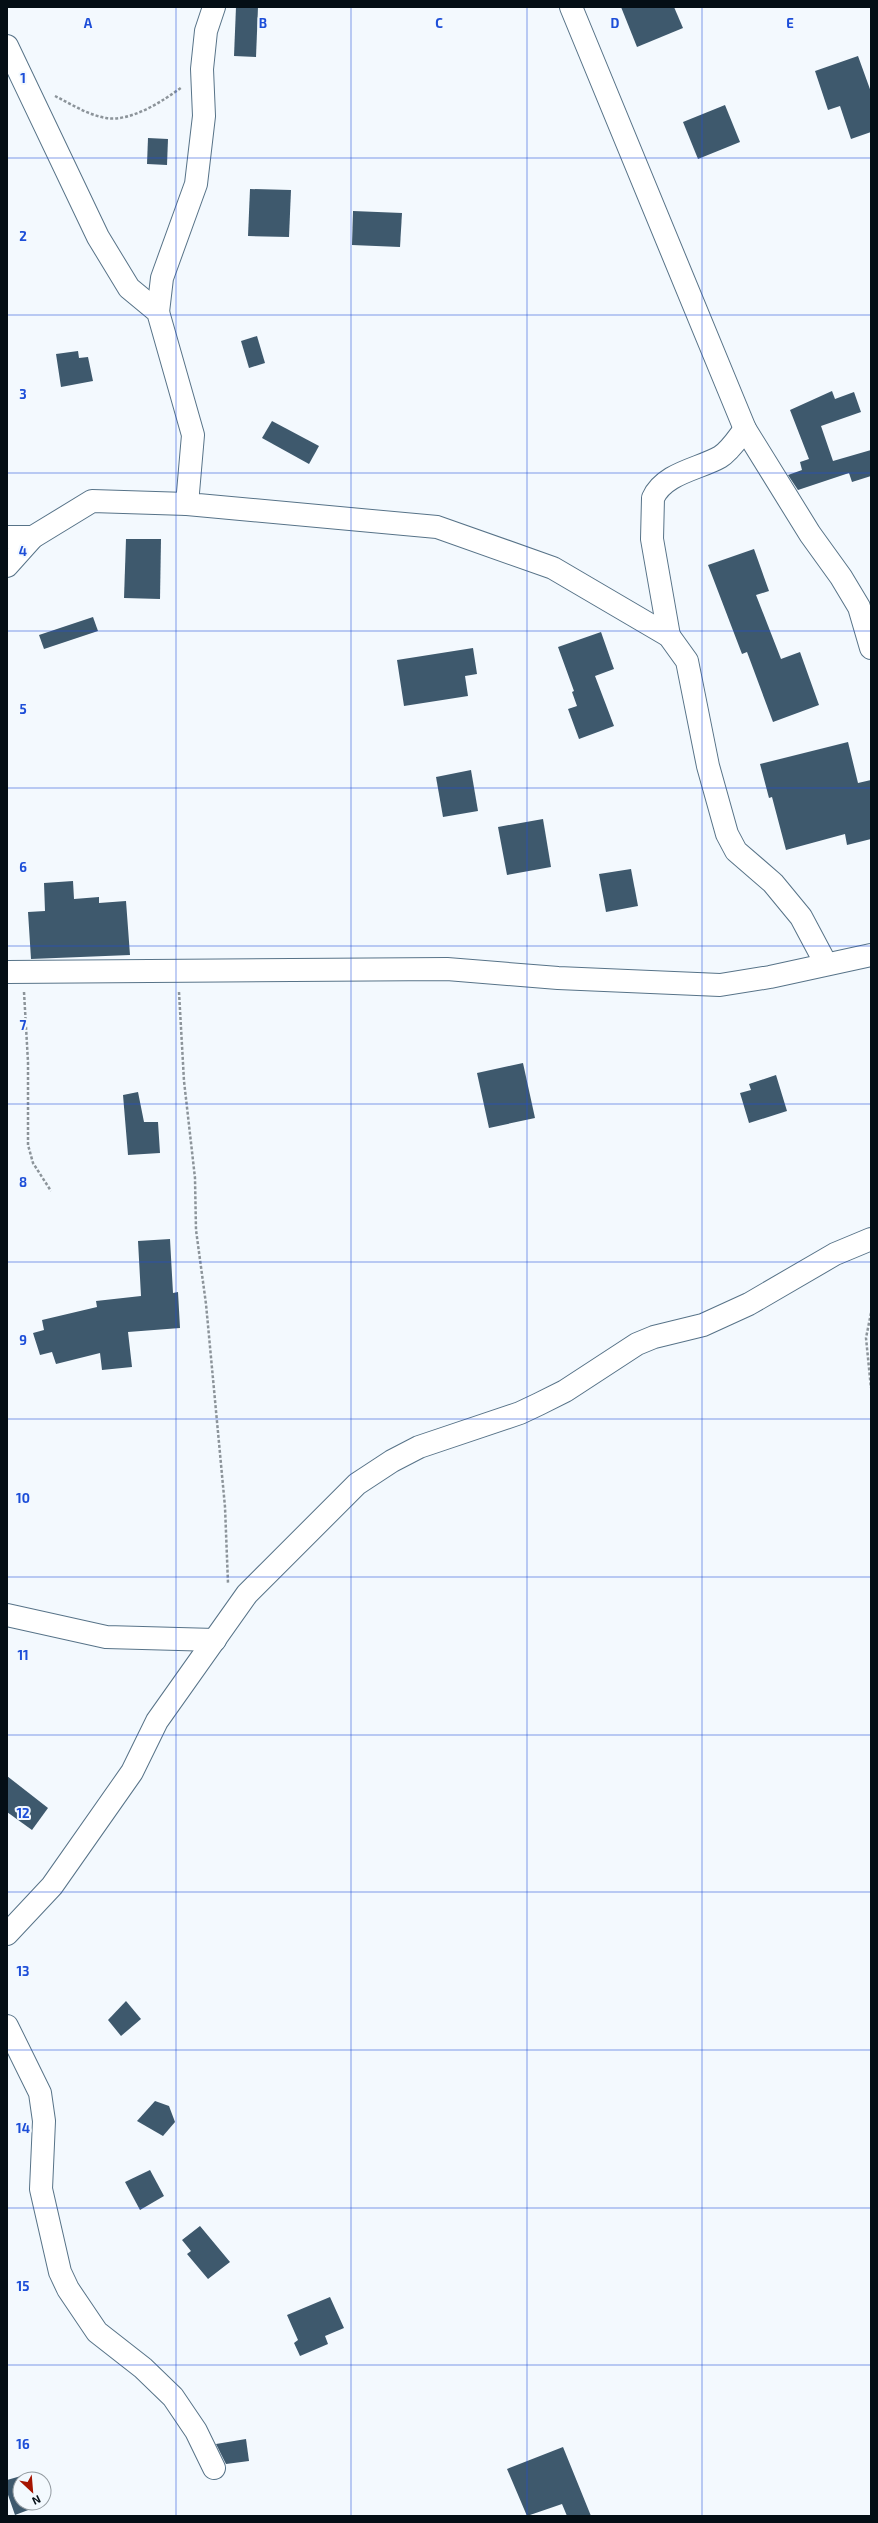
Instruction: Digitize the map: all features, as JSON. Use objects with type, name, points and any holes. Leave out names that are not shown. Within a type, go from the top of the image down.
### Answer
[{"type":"street","points":[[187,504],[193,435],[158,312],[162,278],[196,184],[204,116],[202,73],[206,31],[214,7]]},
{"type":"street","points":[[571,7],[745,429],[810,534],[841,577],[859,607],[871,648]]},
{"type":"street","points":[[7,46],[98,238],[129,288],[158,312]]},
{"type":"street","points":[[669,636],[652,540],[653,498],[656,492],[667,481],[721,457],[745,429]]},
{"type":"street","points":[[7,566],[33,537],[92,501],[187,504],[436,527],[553,568],[669,636],[687,661],[706,759],[727,834],[736,851],[773,883],[802,917],[826,964]]},
{"type":"street","points":[[7,537],[33,537]]},
{"type":"street","points":[[15,972],[447,969],[558,978],[720,985],[770,977],[871,955]]},
{"type":"street","points":[[7,1934],[52,1886],[78,1850],[132,1772],[157,1721],[247,1594],[357,1484],[392,1461],[420,1448],[520,1413],[565,1391],[637,1344],[710,1322],[749,1304],[835,1254],[871,1239]]},
{"type":"street","points":[[7,1615],[106,1637],[215,1640]]},
{"type":"street","points":[[7,2026],[40,2093],[44,2121],[41,2189],[60,2272],[68,2289],[97,2332],[143,2368],[173,2397],[196,2431],[214,2468]]},
{"type":"path","points":[[23,80],[83,110],[107,118],[137,113],[174,93],[202,73]]},
{"type":"path","points":[[15,972],[28,1062],[28,1146],[33,1163],[51,1191]]},
{"type":"path","points":[[178,972],[184,1081],[195,1178],[196,1230],[206,1304],[224,1499],[229,1587]]},
{"type":"path","points":[[871,1313],[866,1338],[871,1388]]},
{"type":"building","points":[[236,7],[258,7],[256,57],[234,56]]},
{"type":"building","points":[[621,7],[674,7],[683,28],[637,47]]},
{"type":"building","points":[[858,56],[871,92],[871,132],[851,139],[840,106],[828,110],[815,71]]},
{"type":"building","points":[[725,105],[740,142],[698,159],[683,122]]},
{"type":"building","points":[[148,138],[168,139],[167,165],[147,164]]},
{"type":"building","points":[[250,189],[291,190],[289,237],[248,236]]},
{"type":"building","points":[[353,211],[402,213],[400,247],[352,245]]},
{"type":"building","points":[[257,336],[265,363],[249,368],[241,341]]},
{"type":"building","points":[[78,351],[79,358],[88,357],[93,381],[61,387],[56,354]]},
{"type":"building","points":[[832,391],[835,399],[854,392],[861,412],[821,426],[833,461],[871,450],[871,476],[852,482],[849,473],[798,490],[788,475],[802,470],[800,462],[809,459],[790,410]]},
{"type":"building","points":[[272,421],[319,446],[309,464],[262,438]]},
{"type":"building","points":[[126,539],[161,539],[160,599],[124,598]]},
{"type":"building","points":[[754,549],[769,591],[756,595],[781,659],[800,652],[819,705],[773,722],[747,652],[742,654],[708,565]]},
{"type":"building","points":[[93,617],[98,631],[44,649],[39,635]]},
{"type":"building","points":[[601,632],[614,669],[595,676],[614,726],[579,739],[568,709],[577,706],[572,692],[574,691],[558,647]]},
{"type":"building","points":[[473,648],[477,674],[465,676],[468,696],[404,706],[397,660]]},
{"type":"building","points":[[848,742],[858,783],[871,780],[871,839],[847,845],[845,834],[786,850],[772,797],[769,798],[760,764]]},
{"type":"building","points":[[471,770],[478,811],[443,817],[436,777]]},
{"type":"building","points":[[543,819],[551,867],[507,875],[498,827]]},
{"type":"building","points":[[631,869],[638,906],[606,912],[599,874]]},
{"type":"building","points":[[73,881],[74,899],[99,897],[99,903],[126,901],[130,955],[31,959],[28,912],[45,911],[44,883]]},
{"type":"building","points":[[523,1063],[535,1118],[489,1128],[477,1073]]},
{"type":"building","points":[[776,1075],[787,1111],[749,1123],[740,1093],[751,1090],[749,1084]]},
{"type":"building","points":[[138,1092],[144,1122],[158,1122],[160,1153],[128,1155],[123,1095]]},
{"type":"building","points":[[170,1239],[173,1293],[178,1292],[180,1328],[128,1332],[132,1367],[102,1370],[100,1353],[56,1364],[52,1352],[40,1355],[33,1333],[44,1330],[42,1320],[97,1307],[96,1301],[141,1296],[138,1241]]},
{"type":"building","points":[[7,1776],[48,1808],[32,1830],[7,1812]]},
{"type":"building","points":[[126,2001],[141,2019],[121,2036],[108,2020]]},
{"type":"building","points":[[155,2101],[169,2106],[175,2122],[163,2136],[137,2121]]},
{"type":"building","points":[[150,2170],[164,2196],[140,2210],[125,2182]]},
{"type":"building","points":[[200,2226],[230,2262],[208,2279],[187,2254],[191,2251],[182,2240]]},
{"type":"building","points":[[330,2297],[344,2328],[325,2336],[328,2344],[300,2356],[294,2343],[298,2340],[287,2315]]},
{"type":"building","points":[[246,2439],[249,2461],[226,2464],[216,2444]]},
{"type":"building","points":[[563,2447],[591,2516],[567,2516],[562,2504],[527,2516],[507,2469]]},
{"type":"building","points":[[12,2479],[12,2506],[7,2492],[7,2480]]},
{"type":"building","points":[[14,2511],[26,2511],[15,2515]]}]
